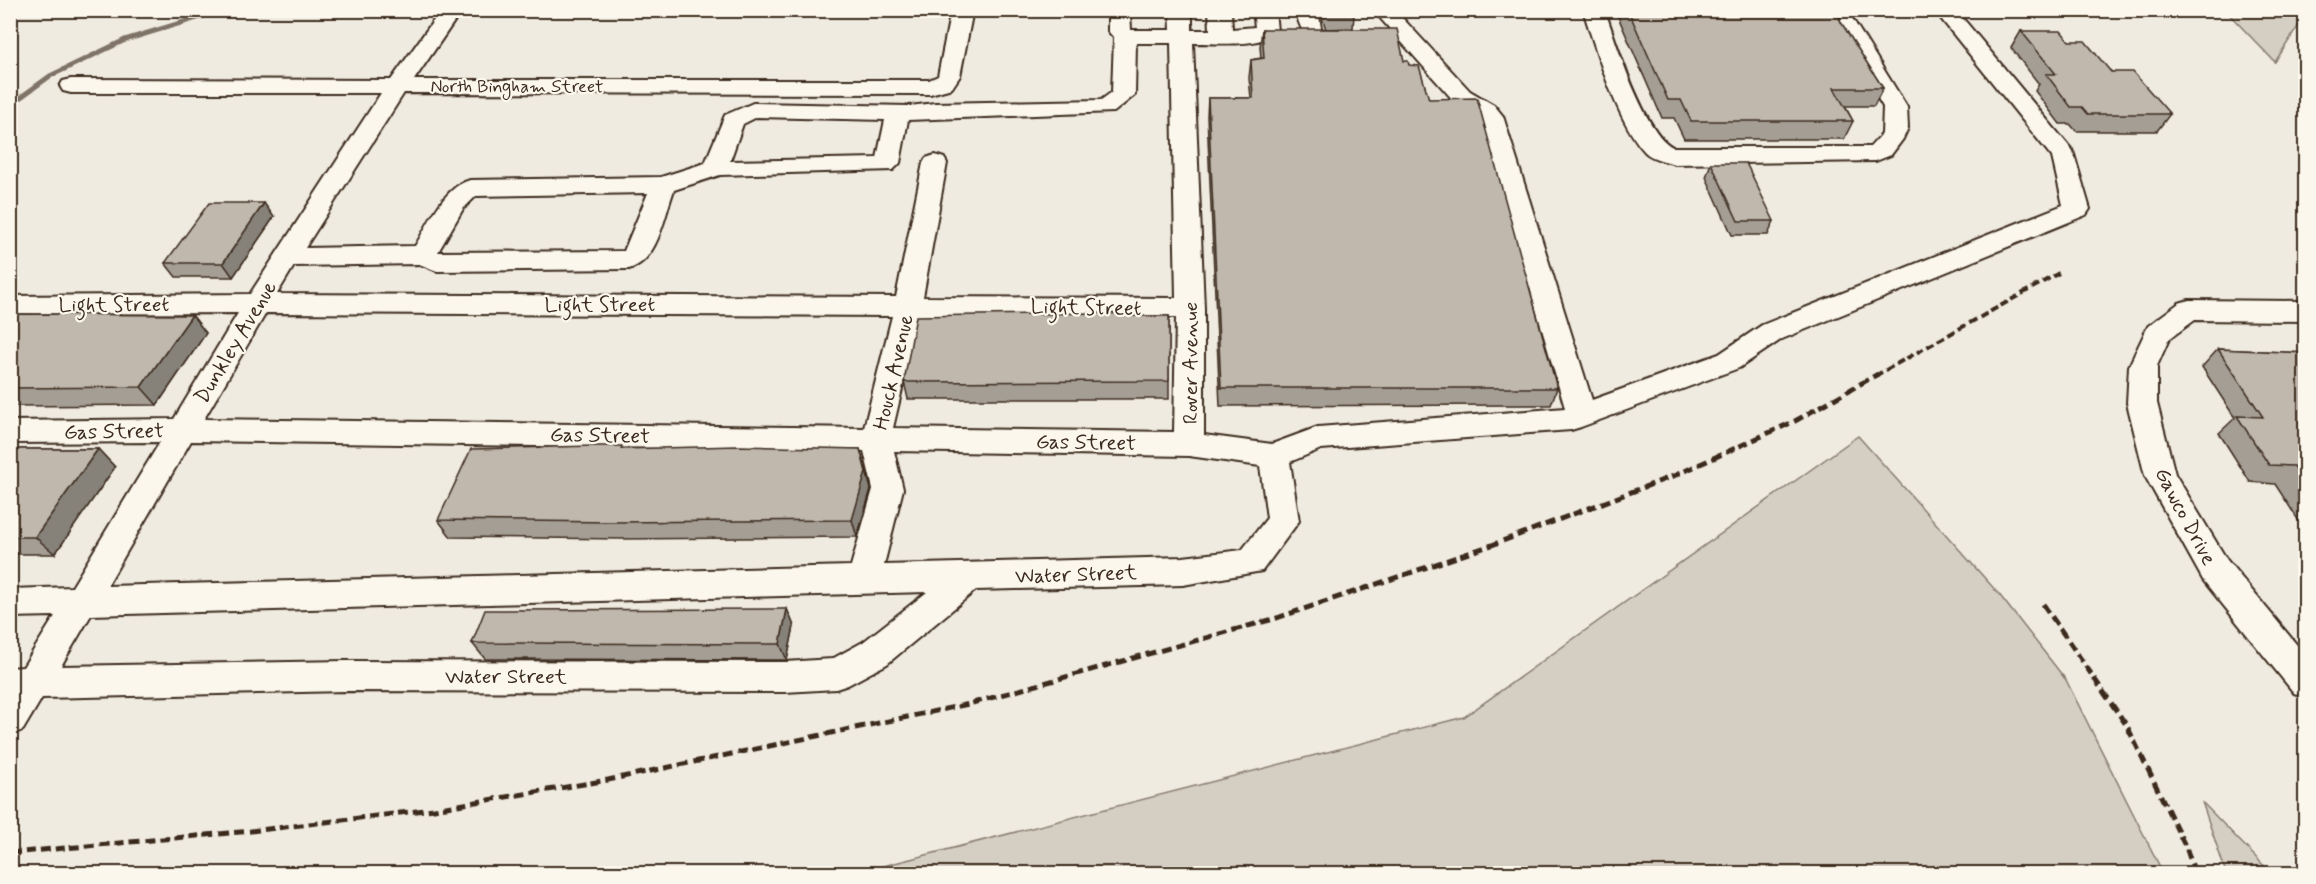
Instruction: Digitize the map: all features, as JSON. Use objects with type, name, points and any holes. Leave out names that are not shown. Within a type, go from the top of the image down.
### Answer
[{"type":"street","name":"Dunkley Avenue","points":[[10,718],[22,683],[82,603],[257,303],[396,85],[452,10]]},
{"type":"street","name":"North Bingham Street","points":[[71,86],[922,87],[944,83],[948,80],[962,10]]},
{"type":"street","points":[[1119,10],[1119,31],[1140,31],[1181,24],[1221,36],[1250,36],[1266,31],[1264,10]]},
{"type":"street","points":[[1220,10],[1221,36]]},
{"type":"street","points":[[1307,10],[1309,29],[1314,35],[1322,38],[1407,36]]},
{"type":"street","points":[[1383,10],[1462,96],[1486,110],[1491,116],[1582,415]]},
{"type":"street","points":[[1594,10],[1641,129],[1654,147],[1662,152],[1675,156],[1876,154],[1886,148],[1896,134],[1898,122],[1895,107],[1836,10]]},
{"type":"street","points":[[1274,456],[1318,438],[1571,419],[1729,361],[1772,332],[2077,209],[2064,156],[1944,10]]},
{"type":"street","name":"Rover Avenue","points":[[1181,24],[1190,308],[1189,444],[1274,456]]},
{"type":"street","points":[[719,166],[717,163],[733,120],[753,110],[898,113],[1106,107],[1123,95],[1140,31]]},
{"type":"street","points":[[423,255],[453,204],[470,188],[663,185],[719,166],[727,169],[888,163],[898,113]]},
{"type":"street","name":"Houck Avenue","points":[[864,580],[888,489],[876,438],[908,305],[935,163]]},
{"type":"street","points":[[286,257],[423,255],[437,262],[629,260],[636,256],[640,249],[663,185]]},
{"type":"street","name":"Light Street","points":[[10,305],[257,303],[1190,308]]},
{"type":"street","name":"Gawco Drive","points":[[2306,311],[2189,310],[2158,333],[2143,366],[2142,403],[2160,476],[2204,552],[2215,570],[2306,682]]},
{"type":"street","name":"Gas Street","points":[[10,432],[182,430],[1189,444]]},
{"type":"street","name":"Water Street","points":[[10,603],[82,603],[1183,571],[1251,562],[1283,521],[1274,456]]},
{"type":"street","name":"Water Street","points":[[22,683],[345,676],[785,677],[836,674],[875,653],[969,577]]},
{"type":"shaded area","points":[[2226,11],[2305,11],[2305,16],[2275,62]]},
{"type":"shaded area","points":[[1858,436],[1998,593],[2066,680],[2163,873],[856,873],[1464,717]]},
{"type":"shaded area","points":[[2202,802],[2271,873],[2226,873]]},
{"type":"building","points":[[1326,10],[1353,10],[1354,15],[1327,15]]},
{"type":"building","points":[[1628,10],[1842,10],[1843,12],[1836,12],[1842,24],[1883,88],[1834,88],[1853,121],[1691,121],[1681,100],[1668,100]]},
{"type":"building","points":[[1262,29],[1397,29],[1404,61],[1408,61],[1409,65],[1419,66],[1429,99],[1477,98],[1557,388],[1221,388],[1208,98],[1253,98],[1251,60],[1264,58]]},
{"type":"building","points":[[2021,31],[2061,31],[2069,41],[2085,41],[2111,72],[2133,72],[2170,114],[2088,114],[2082,107],[2071,107],[2046,74],[2056,74]]},
{"type":"building","points":[[1711,163],[1746,163],[1774,221],[1738,221]]},
{"type":"building","points":[[209,203],[264,203],[223,263],[165,263]]},
{"type":"building","points":[[1092,313],[1169,316],[1169,381],[904,382],[916,316]]},
{"type":"building","points":[[10,314],[192,315],[141,387],[10,388]]},
{"type":"building","points":[[2218,349],[2306,353],[2306,484],[2294,466],[2269,465],[2237,416],[2263,417]]},
{"type":"building","points":[[622,446],[621,449],[738,446],[860,449],[866,472],[852,520],[613,522],[438,520],[471,449]]},
{"type":"building","points":[[10,449],[98,449],[35,537],[10,537]]},
{"type":"building","points":[[787,609],[780,644],[472,643],[485,610]]},
{"type":"waterway","points":[[10,105],[50,76],[125,40],[223,10]]},
{"type":"railway","points":[[1875,376],[2059,273]]},
{"type":"railway","points":[[10,853],[251,831],[434,809],[608,780],[969,704],[1277,618],[1492,545],[1676,475],[1795,421],[1878,374]]},
{"type":"railway","points":[[2043,604],[2127,726],[2187,850],[2195,874]]}]
